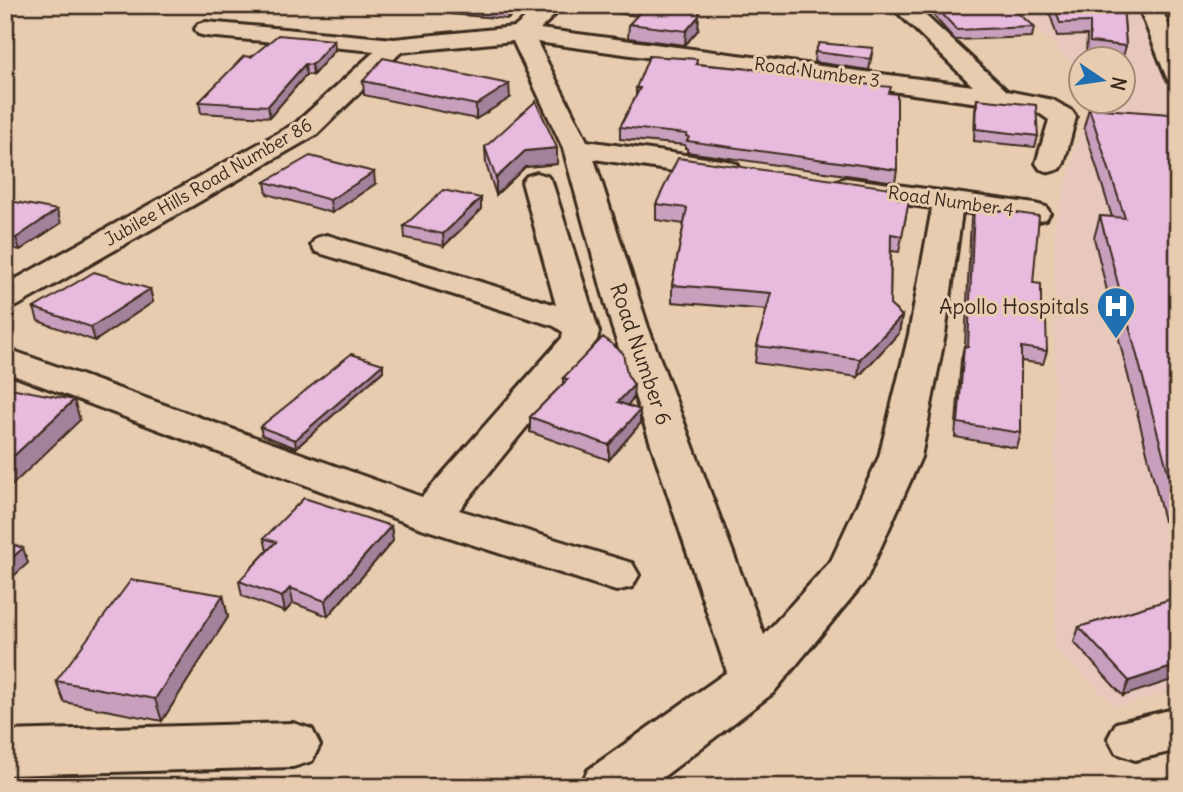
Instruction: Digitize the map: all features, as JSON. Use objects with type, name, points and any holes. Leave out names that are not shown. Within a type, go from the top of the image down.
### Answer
[{"type":"street","points":[[206,29],[394,46],[521,33],[554,5]]},
{"type":"street","points":[[901,5],[999,97]]},
{"type":"street","points":[[1149,5],[1178,76]]},
{"type":"street","name":"Road Number 3","points":[[521,33],[1044,105],[1063,117],[1050,163]]},
{"type":"street","name":"Road Number 6","points":[[521,33],[577,148],[630,327],[755,679]]},
{"type":"street","name":"Jubilee Hills Road Number 86","points":[[5,299],[306,129],[394,46]]},
{"type":"street","points":[[577,148],[755,174]]},
{"type":"street","points":[[430,516],[579,340],[581,332],[537,182]]},
{"type":"street","name":"Road Number 4","points":[[824,183],[1035,213]]},
{"type":"street","points":[[608,787],[755,679],[850,569],[900,457],[927,334],[948,201]]},
{"type":"street","points":[[327,245],[566,319],[578,326]]},
{"type":"street","points":[[5,359],[430,516],[616,575]]},
{"type":"street","points":[[5,753],[293,745]]},
{"type":"shaded area","name":"Apollo Hospitals","points":[[1007,5],[1178,5],[1178,689],[1115,707],[1055,648],[1054,225],[1085,116],[1138,116],[1138,46],[1068,46],[1068,60],[1050,41]]},
{"type":"building","points":[[647,5],[700,5],[699,16],[686,31],[629,24]]},
{"type":"building","points":[[934,5],[1009,5],[1034,27],[957,30]]},
{"type":"building","points":[[1054,5],[1123,5],[1126,46],[1090,42],[1090,22],[1060,23]]},
{"type":"building","points":[[278,35],[334,40],[312,65],[305,64],[268,106],[199,102],[244,56],[251,57]]},
{"type":"building","points":[[819,43],[873,48],[870,59],[815,52]]},
{"type":"building","points":[[649,56],[697,59],[696,64],[806,74],[807,71],[864,79],[862,84],[891,87],[889,93],[897,94],[897,170],[687,141],[687,134],[620,127],[640,88],[636,88]]},
{"type":"building","points":[[383,58],[509,84],[476,105],[363,81]]},
{"type":"building","points":[[977,99],[1036,105],[1038,136],[976,129]]},
{"type":"building","points":[[536,101],[557,148],[525,151],[496,178],[485,147]]},
{"type":"building","points":[[1138,112],[1170,114],[1178,134],[1178,496],[1174,495],[1100,216],[1125,218],[1092,116],[1138,116]]},
{"type":"building","points":[[310,156],[374,172],[330,200],[265,182]]},
{"type":"building","points":[[678,158],[898,189],[898,199],[909,200],[902,236],[891,234],[890,305],[902,316],[860,359],[757,346],[771,293],[672,285],[687,208],[656,204]]},
{"type":"building","points":[[443,190],[481,198],[443,234],[404,226]]},
{"type":"building","points":[[5,200],[57,210],[16,238],[5,235]]},
{"type":"building","points":[[974,207],[1039,216],[1033,283],[1041,284],[1041,321],[1046,322],[1047,351],[1021,347],[1021,433],[958,423],[964,346],[968,347]]},
{"type":"building","points":[[94,272],[150,289],[91,327],[34,308]]},
{"type":"building","points":[[603,337],[623,353],[627,374],[634,385],[618,402],[640,410],[609,445],[530,417],[568,379],[563,378]]},
{"type":"building","points":[[351,354],[383,364],[295,440],[260,427]]},
{"type":"building","points":[[5,387],[74,400],[5,464]]},
{"type":"building","points":[[304,498],[391,526],[325,601],[290,588],[282,597],[239,581],[276,542],[264,538]]},
{"type":"building","points":[[5,542],[23,548],[5,564]]},
{"type":"building","points":[[131,580],[223,595],[155,699],[56,681]]},
{"type":"building","points":[[1178,597],[1178,665],[1129,681],[1079,627]]},
{"type":"building","points":[[741,780],[751,787],[735,787]]},
{"type":"place","name":"Apollo Hospitals","points":[[1116,340]]}]
